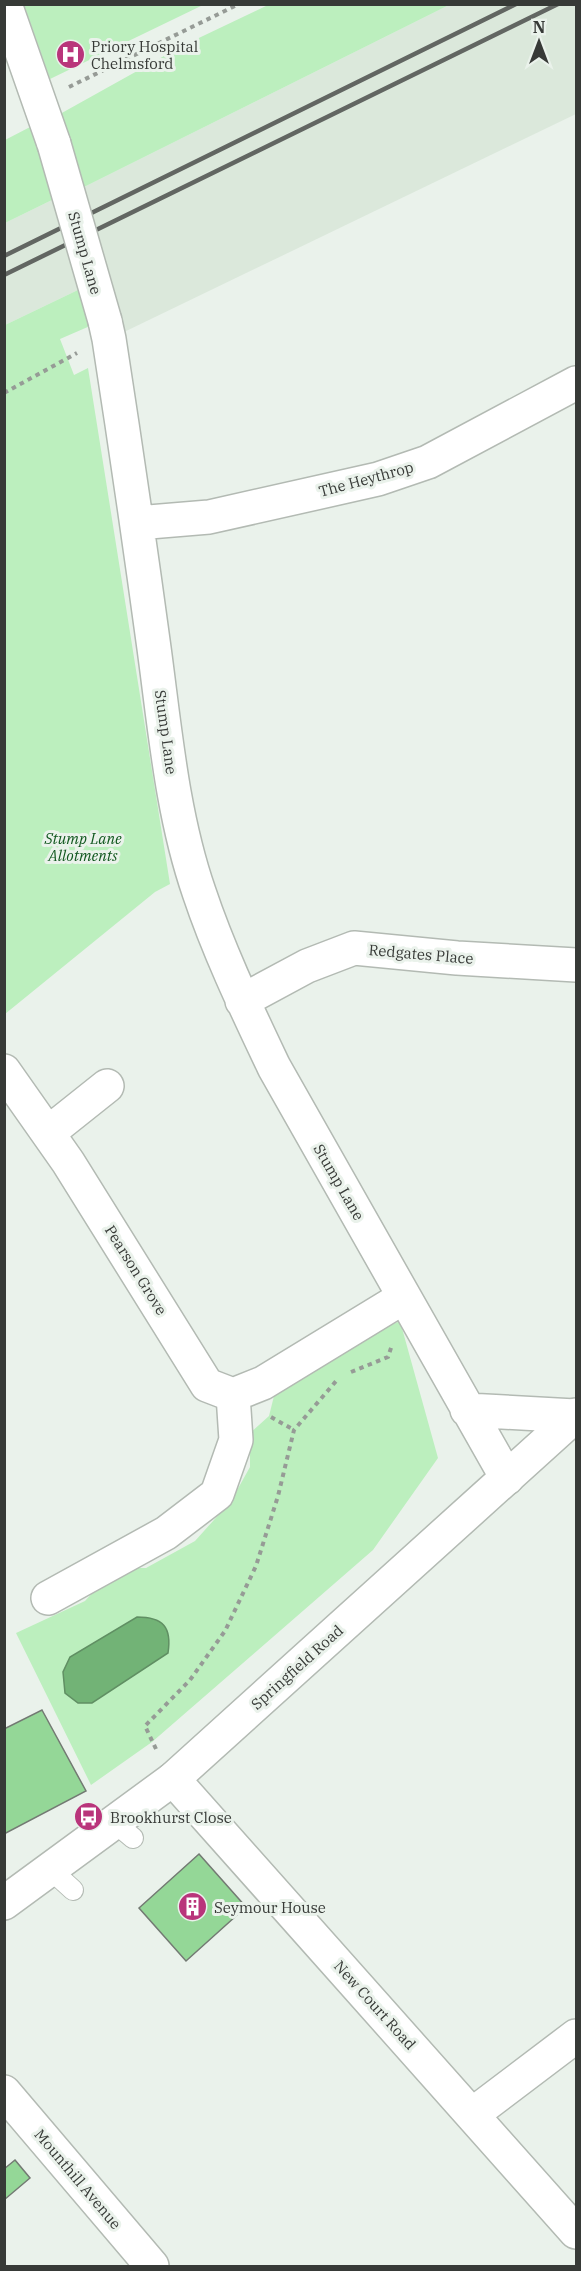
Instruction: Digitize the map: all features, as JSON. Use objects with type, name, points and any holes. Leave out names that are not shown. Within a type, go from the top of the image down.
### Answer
[{"type":"street","name":"Stump Lane","points":[[5,4],[54,144],[107,330],[137,523],[171,774],[199,892],[242,1001],[274,1067],[507,1478]]},
{"type":"street","name":"The Heythrop","points":[[137,523],[208,517],[378,479],[428,462],[576,383]]},
{"type":"street","name":"Redgates Place","points":[[242,1001],[308,966],[354,948],[457,958],[576,965]]},
{"type":"street","name":"Pearson Grove","points":[[4,1071],[68,1162],[207,1384],[233,1395]]},
{"type":"street","points":[[48,1133],[107,1086]]},
{"type":"street","points":[[48,1598],[166,1533],[217,1494],[236,1440],[233,1395],[263,1383],[404,1297]]},
{"type":"street","points":[[467,1410],[576,1416]]},
{"type":"street","name":"Springfield Road","points":[[4,1903],[62,1880],[123,1830],[173,1779],[576,1416]]},
{"type":"street","name":"New Court Road","points":[[173,1779],[576,2232]]},
{"type":"street","points":[[473,2114],[576,2036]]},
{"type":"street","name":"Mounthill Avenue","points":[[4,2092],[152,2266]]},
{"type":"path","points":[[65,89],[239,4]]},
{"type":"path","points":[[4,393],[68,357],[107,330]]},
{"type":"path","points":[[350,1373],[388,1357],[400,1321],[404,1297]]},
{"type":"path","points":[[173,1779],[145,1726],[190,1680],[225,1631],[256,1566],[278,1496],[294,1430],[340,1377]]},
{"type":"shaded area","points":[[449,5],[576,5],[576,114],[122,333],[82,188]]},
{"type":"shaded area","points":[[54,199],[80,289],[5,325],[5,223]]},
{"type":"shaded area","points":[[137,1617],[153,1619],[164,1625],[168,1636],[168,1653],[92,1703],[78,1703],[65,1693],[63,1672],[70,1657]]},
{"type":"green space","name":"Priory Hospital Chelmsford","points":[[24,5],[203,5],[50,79]]},
{"type":"green space","points":[[268,5],[449,5],[82,188],[60,114],[182,46]]},
{"type":"green space","points":[[32,126],[54,199],[5,223],[5,140]]},
{"type":"green space","name":"Stump Lane Allotments","points":[[80,289],[90,326],[60,339],[74,375],[88,368],[170,884],[155,892],[5,1014],[5,325]]},
{"type":"green space","points":[[400,1321],[438,1458],[373,1550],[152,1742],[91,1785],[16,1633],[85,1601],[103,1581],[124,1568],[146,1568],[195,1541],[231,1501],[250,1467],[250,1433],[269,1416],[274,1396],[357,1341]]},
{"type":"building","points":[[42,1710],[86,1791],[4,1834],[4,1729]]},
{"type":"building","name":"Seymour House","points":[[199,1854],[246,1907],[186,1961],[139,1908]]},
{"type":"building","points":[[15,2160],[30,2178],[4,2200],[4,2169]]},
{"type":"railway","points":[[4,256],[516,4]]},
{"type":"railway","points":[[4,275],[558,4]]},
{"type":"place","name":"Priory Hospital Chelmsford","points":[[70,55]]},
{"type":"place","name":"Brookhurst Close","points":[[89,1817]]},
{"type":"place","name":"Seymour House","points":[[193,1907]]}]
